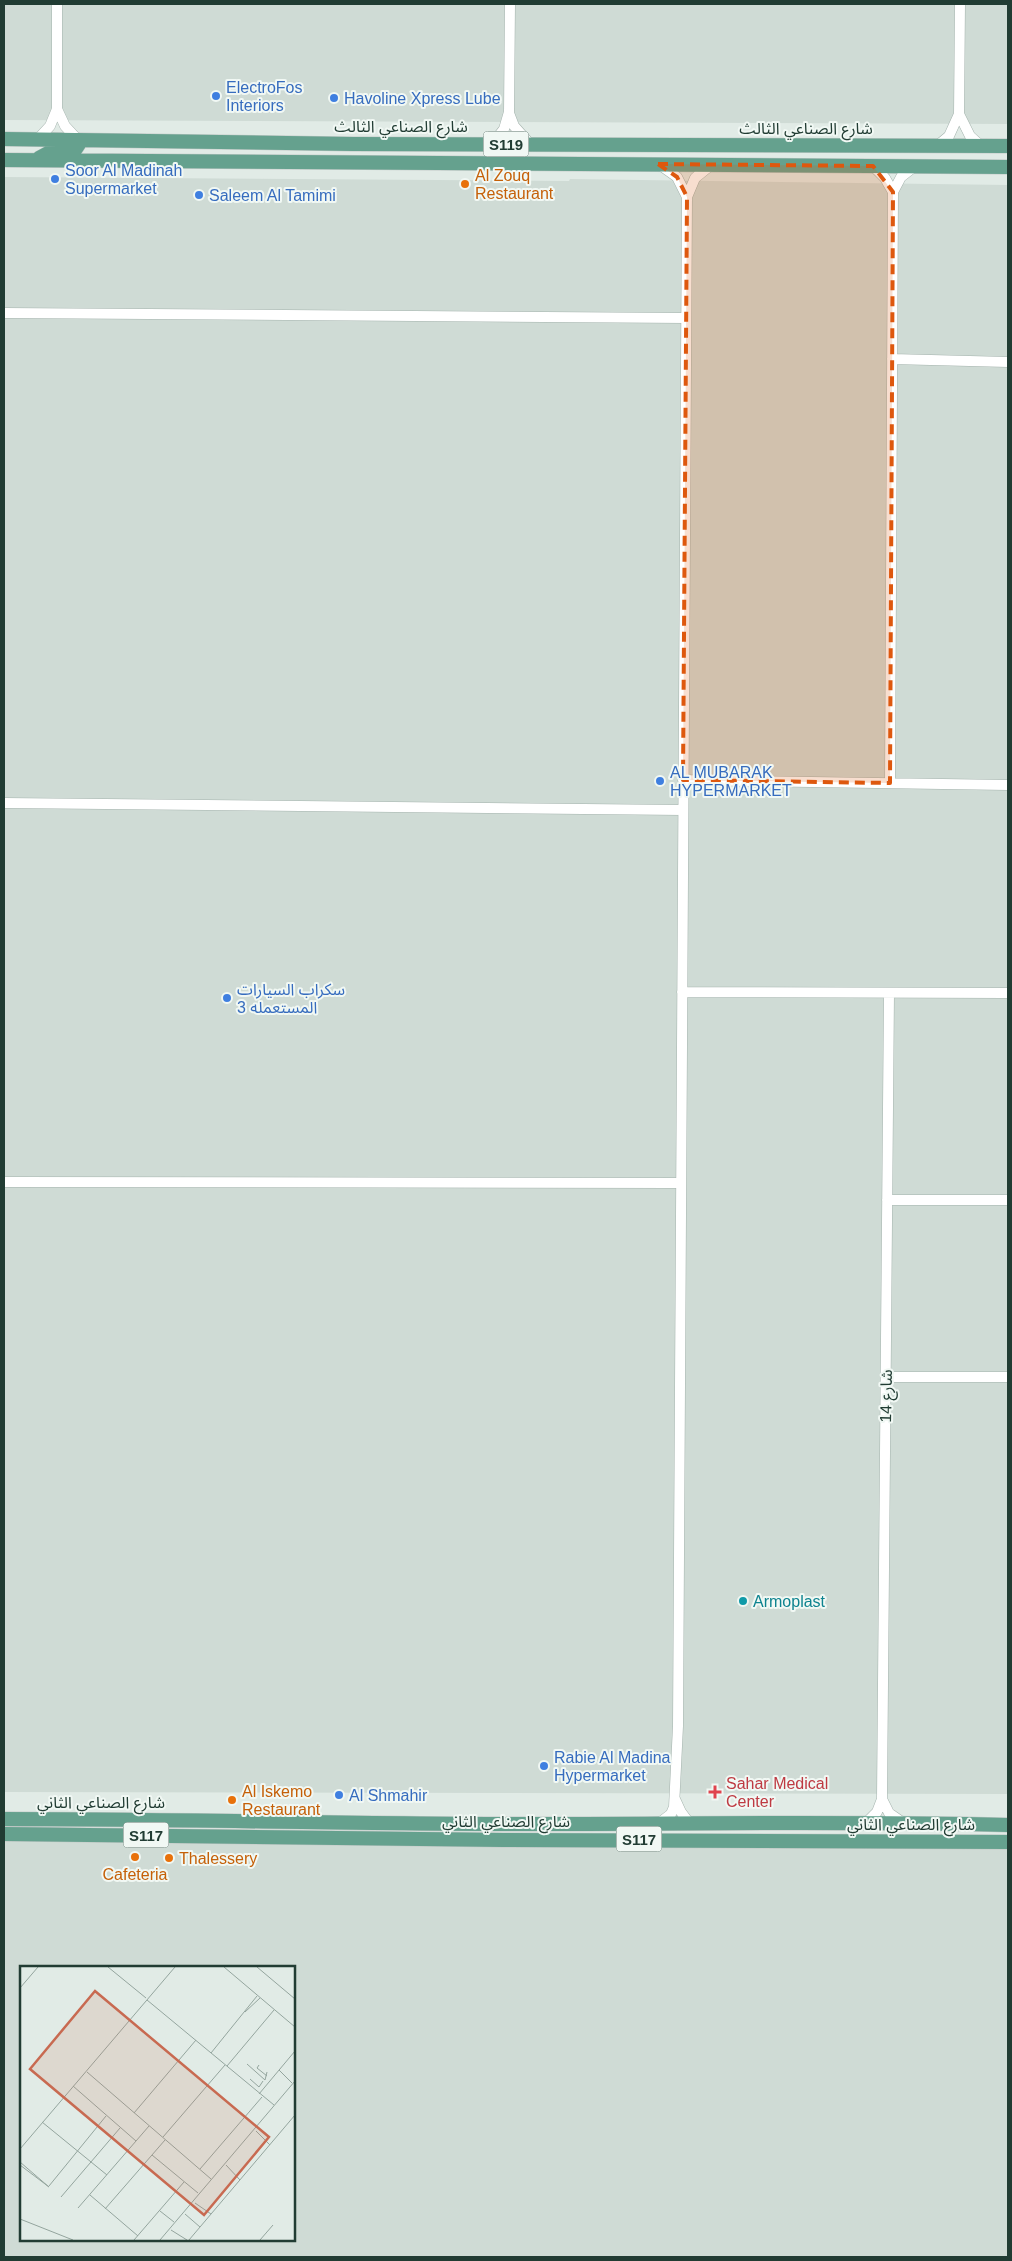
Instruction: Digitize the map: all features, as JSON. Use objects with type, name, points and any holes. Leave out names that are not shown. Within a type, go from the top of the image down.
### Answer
[{"type":"main road","name":"شارع الصناعي الثالث","points":[[4,139],[492,144],[1008,146]]},
{"type":"main road","points":[[37,160],[52,151],[75,150],[79,144],[78,140]]},
{"type":"main road","points":[[154,161],[155,153],[158,151],[191,148],[206,142]]},
{"type":"main road","name":"S119","points":[[4,160],[1008,167]]},
{"type":"main road","name":"شارع الصناعي الثاني","points":[[4,1819],[658,1824],[902,1822],[1008,1825]]},
{"type":"main road","name":"شارع الصناعي الثاني","points":[[4,1834],[503,1840],[1008,1842]]},
{"type":"street","points":[[38,139],[50,126],[57,109],[58,4]]},
{"type":"street","points":[[492,144],[504,129],[509,112],[510,4]]},
{"type":"street","points":[[937,146],[949,136],[959,114],[960,4]]},
{"type":"street","points":[[57,109],[65,126],[78,140]]},
{"type":"street","points":[[509,112],[514,126],[530,144]]},
{"type":"street","points":[[959,114],[970,136],[981,146]]},
{"type":"street","points":[[658,164],[668,169],[677,177],[686,197],[678,1716],[675,1799],[670,1814],[658,1824]]},
{"type":"street","points":[[686,197],[695,178],[711,165]]},
{"type":"street","points":[[873,166],[885,178],[893,192]]},
{"type":"street","points":[[890,783],[893,192],[901,177],[915,166]]},
{"type":"street","points":[[4,313],[686,318]]},
{"type":"street","points":[[892,359],[1008,362]]},
{"type":"street","points":[[683,780],[1008,785]]},
{"type":"street","points":[[4,804],[683,810]]},
{"type":"street","points":[[682,992],[1008,993]]},
{"type":"street","name":"شارع 14","points":[[882,1799],[889,993]]},
{"type":"street","points":[[4,1182],[681,1183]]},
{"type":"street","points":[[887,1200],[1008,1200]]},
{"type":"street","points":[[886,1377],[1008,1377]]},
{"type":"street","points":[[675,1799],[681,1812],[690,1824]]},
{"type":"street","points":[[867,1822],[876,1812],[882,1799]]},
{"type":"street","points":[[882,1799],[889,1813],[902,1822]]},
{"type":"highlighted area","points":[[658,164],[873,166],[893,192],[890,783],[683,780],[687,197],[677,177]]},
{"type":"shaded area","points":[[4,4],[1008,4],[1008,124],[4,120]]},
{"type":"shaded area","points":[[4,177],[569,181],[570,179],[1008,185],[1008,1794],[4,1792]]},
{"type":"shaded area","points":[[4,1841],[1008,1845],[1008,2257],[4,2257]]},
{"type":"place","name":"ElectroFos Interiors","points":[[216,96]]},
{"type":"place","name":"Havoline Xpress Lube","points":[[334,98]]},
{"type":"place","name":"Soor Al Madinah Supermarket","points":[[55,179]]},
{"type":"place","name":"Al Zouq Restaurant","points":[[465,184]]},
{"type":"place","name":"Saleem Al Tamimi","points":[[199,195]]},
{"type":"place","name":"AL MUBARAK HYPERMARKET","points":[[660,781]]},
{"type":"place","name":"سكراب السيارات المستعمله 3","points":[[227,998]]},
{"type":"place","name":"Armoplast","points":[[743,1601]]},
{"type":"place","name":"Rabie Al Madina Hypermarket","points":[[544,1766]]},
{"type":"place","name":"Sahar Medical Center","points":[[715,1792]]},
{"type":"place","name":"Al Shmahir","points":[[339,1795]]},
{"type":"place","name":"Al Iskemo Restaurant","points":[[232,1800]]},
{"type":"place","name":"Cafeteria","points":[[135,1857]]},
{"type":"place","name":"Thalessery","points":[[169,1858]]}]
